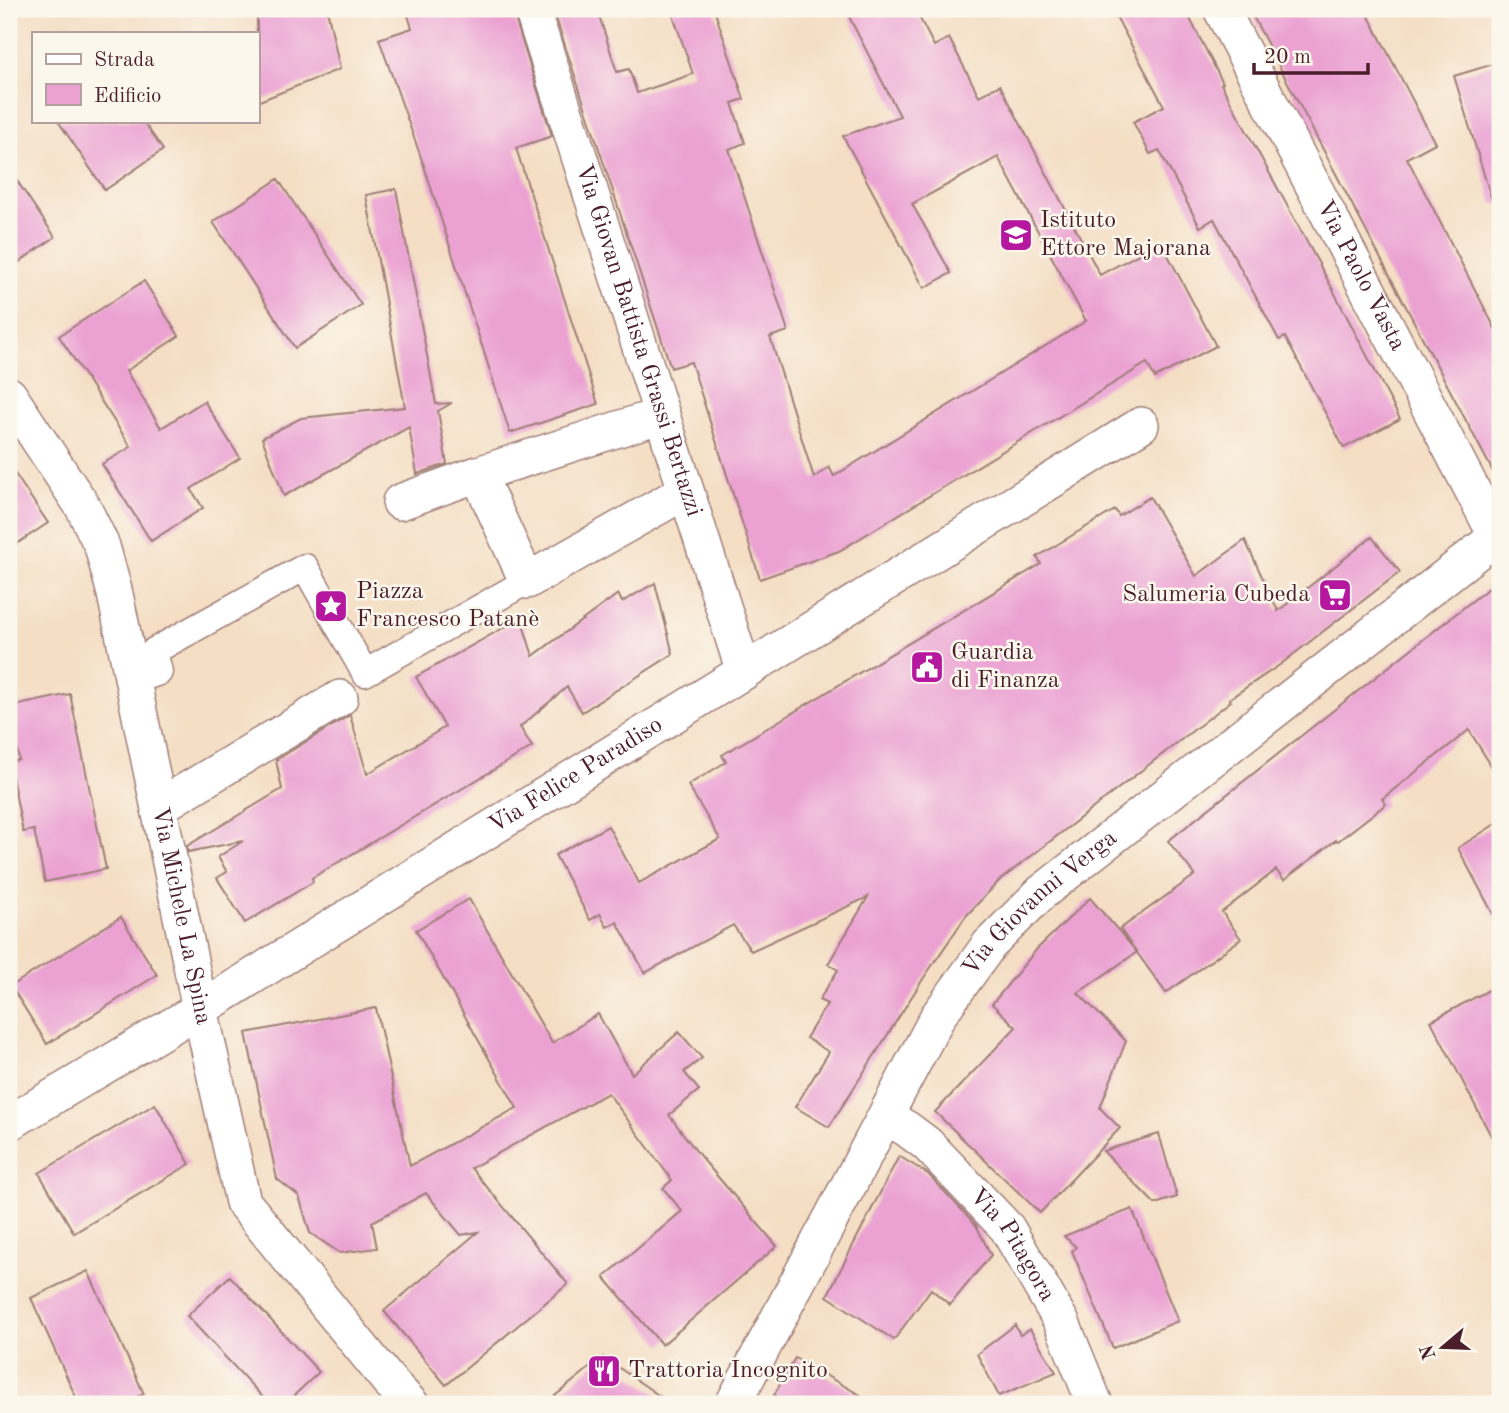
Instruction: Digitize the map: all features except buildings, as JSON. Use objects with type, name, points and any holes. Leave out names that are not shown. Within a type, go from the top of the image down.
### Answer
[{"type":"street","name":"Via Giovan Battista Grassi Bertazzi","points":[[532,9],[744,672]]},
{"type":"street","name":"Via Paolo Vasta","points":[[1221,9],[1499,538]]},
{"type":"street","name":"Via Michele La Spina","points":[[9,395],[83,507],[102,546],[115,594],[200,1009],[243,1202],[388,1380],[411,1404]]},
{"type":"street","points":[[400,502],[662,415]]},
{"type":"street","name":"Via Felice Paradiso","points":[[9,1123],[200,1009],[1141,425]]},
{"type":"street","points":[[478,474],[527,581]]},
{"type":"street","points":[[133,681],[159,672],[154,651],[305,567],[365,673],[686,491]]},
{"type":"street","name":"Via Giovanni Verga","points":[[733,1404],[938,1016],[989,945],[1041,893],[1499,538]]},
{"type":"street","points":[[159,807],[340,698]]},
{"type":"street","name":"Via Pitagora","points":[[886,1117],[927,1144],[1007,1228],[1061,1321],[1095,1404]]},
{"type":"place","name":"Istituto Ettore Majorana","points":[[1016,235]]},
{"type":"place","name":"Salumeria Cubeda","points":[[1335,595]]},
{"type":"place","name":"Piazza Francesco Patanè","points":[[331,606]]},
{"type":"place","name":"Guardia di Finanza","points":[[927,667]]},
{"type":"place","name":"Trattoria Incognito","points":[[604,1371]]}]
